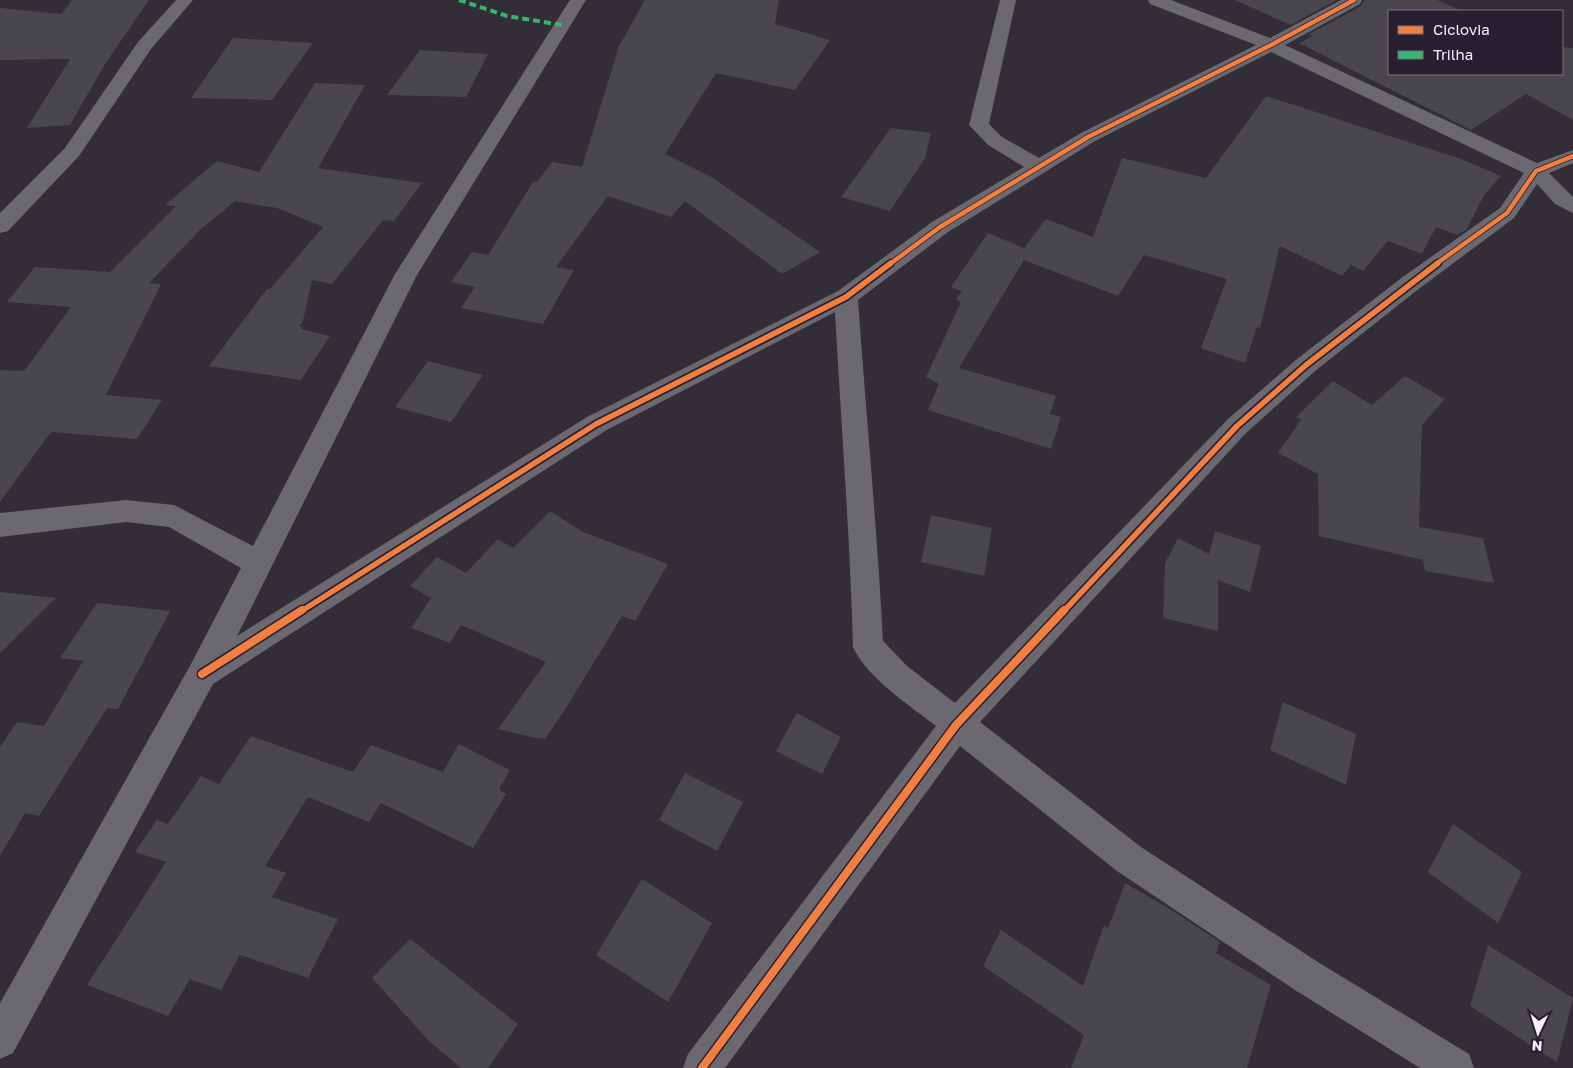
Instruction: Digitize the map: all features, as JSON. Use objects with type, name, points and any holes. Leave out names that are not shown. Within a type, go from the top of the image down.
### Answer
[{"type":"street","points":[[0,226],[72,152],[144,46],[185,0]]},
{"type":"street","points":[[0,1040],[202,674],[406,274],[578,0]]},
{"type":"street","points":[[1008,0],[992,62],[979,125],[995,141],[1039,167]]},
{"type":"street","points":[[1156,0],[1271,45],[1536,171],[1562,199],[1573,206]]},
{"type":"street","points":[[202,674],[596,424],[846,296],[940,227],[1088,137],[1271,45],[1354,0]]},
{"type":"street","points":[[702,1068],[956,725],[1237,426],[1306,365],[1408,285],[1507,212],[1536,171],[1573,156]]},
{"type":"street","points":[[846,296],[856,455],[863,529],[868,647],[896,676],[956,725],[1129,859],[1308,977],[1455,1068]]},
{"type":"street","points":[[0,525],[126,511],[174,516],[258,563]]},
{"type":"building","points":[[72,0],[149,0],[105,64],[70,125],[27,128],[70,59],[0,60],[0,8],[61,14]]},
{"type":"building","points":[[645,0],[779,0],[775,24],[830,40],[795,90],[716,73],[665,154],[713,178],[820,252],[782,274],[685,201],[671,217],[608,196],[556,267],[574,270],[543,324],[461,308],[475,287],[451,282],[472,252],[488,255],[533,182],[537,182],[552,162],[582,167],[619,46]]},
{"type":"building","points":[[1235,0],[1337,0],[1290,25]]},
{"type":"building","points":[[1364,0],[1437,0],[1460,10],[1388,10],[1388,75],[1563,75],[1563,47],[1573,48],[1573,120],[1526,94],[1471,130],[1299,43],[1313,36],[1309,34],[1361,6]]},
{"type":"building","points":[[233,38],[313,43],[272,100],[191,98]]},
{"type":"building","points":[[420,50],[488,54],[466,97],[387,95]]},
{"type":"building","points":[[315,83],[365,85],[318,168],[422,183],[394,221],[383,220],[332,284],[312,280],[303,321],[299,326],[302,327],[301,329],[330,336],[301,380],[209,366],[267,289],[270,289],[323,227],[277,208],[235,201],[200,230],[149,283],[161,284],[106,395],[162,400],[137,439],[51,432],[0,502],[0,370],[24,371],[71,307],[7,302],[35,267],[110,272],[176,206],[165,205],[217,161],[259,172]]},
{"type":"building","points":[[1266,96],[1464,160],[1501,176],[1484,195],[1467,229],[1458,235],[1436,227],[1422,254],[1388,241],[1363,271],[1351,265],[1342,276],[1280,246],[1260,328],[1257,327],[1245,363],[1201,348],[1227,279],[1144,255],[1118,296],[1024,260],[959,368],[1056,396],[1050,414],[1061,417],[1051,449],[928,410],[939,384],[926,377],[961,302],[956,300],[962,291],[951,287],[988,233],[1024,248],[1046,219],[1093,237],[1122,158],[1206,178]]},
{"type":"building","points":[[891,128],[931,133],[925,158],[890,211],[841,197]]},
{"type":"building","points":[[428,361],[483,375],[451,422],[395,407]]},
{"type":"building","points":[[1405,376],[1445,399],[1422,425],[1419,527],[1483,538],[1494,583],[1425,571],[1423,560],[1319,536],[1318,474],[1278,453],[1301,420],[1296,417],[1333,381],[1372,405]]},
{"type":"building","points":[[550,511],[583,532],[668,564],[635,621],[622,616],[568,705],[545,739],[541,737],[540,739],[498,729],[546,662],[461,625],[450,643],[411,628],[431,598],[410,586],[437,557],[466,573],[498,539],[513,548]]},
{"type":"building","points":[[931,515],[992,528],[984,576],[921,562]]},
{"type":"building","points":[[1215,531],[1261,546],[1250,592],[1218,580],[1218,631],[1163,618],[1165,563],[1178,538],[1209,554]]},
{"type":"building","points":[[0,592],[56,598],[0,653]]},
{"type":"building","points":[[97,603],[170,611],[118,709],[107,708],[39,816],[25,813],[0,856],[0,747],[17,722],[44,726],[83,661],[60,658]]},
{"type":"building","points":[[1283,702],[1356,734],[1346,785],[1270,750]]},
{"type":"building","points":[[797,713],[841,737],[822,774],[776,751]]},
{"type":"building","points":[[251,736],[353,772],[371,745],[443,772],[459,744],[510,770],[499,789],[506,794],[473,848],[381,803],[369,822],[308,797],[265,866],[286,873],[272,897],[338,919],[308,978],[240,955],[221,990],[190,979],[168,1016],[87,985],[166,862],[135,852],[157,820],[168,824],[201,776],[219,784]]},
{"type":"building","points":[[685,773],[743,802],[717,851],[659,820]]},
{"type":"building","points":[[1453,824],[1522,872],[1498,923],[1428,872]]},
{"type":"building","points":[[642,879],[712,923],[668,1002],[596,955]]},
{"type":"building","points":[[1125,883],[1170,909],[1220,942],[1216,953],[1271,985],[1247,1068],[1071,1068],[1084,1035],[983,966],[1001,930],[1083,986],[1104,925],[1108,928]]},
{"type":"building","points":[[410,939],[518,1024],[488,1068],[461,1068],[430,1042],[372,978]]},
{"type":"building","points":[[1488,945],[1573,998],[1557,1062],[1470,1006]]},
{"type":"marked path","points":[[459,0],[507,16],[562,25]]},
{"type":"cycle path","points":[[202,674],[596,424],[846,297],[940,227],[1088,137],[1271,45],[1354,0]]},
{"type":"cycle path","points":[[702,1068],[956,725],[1237,426],[1306,365],[1408,285],[1507,213],[1536,171],[1573,156]]}]
